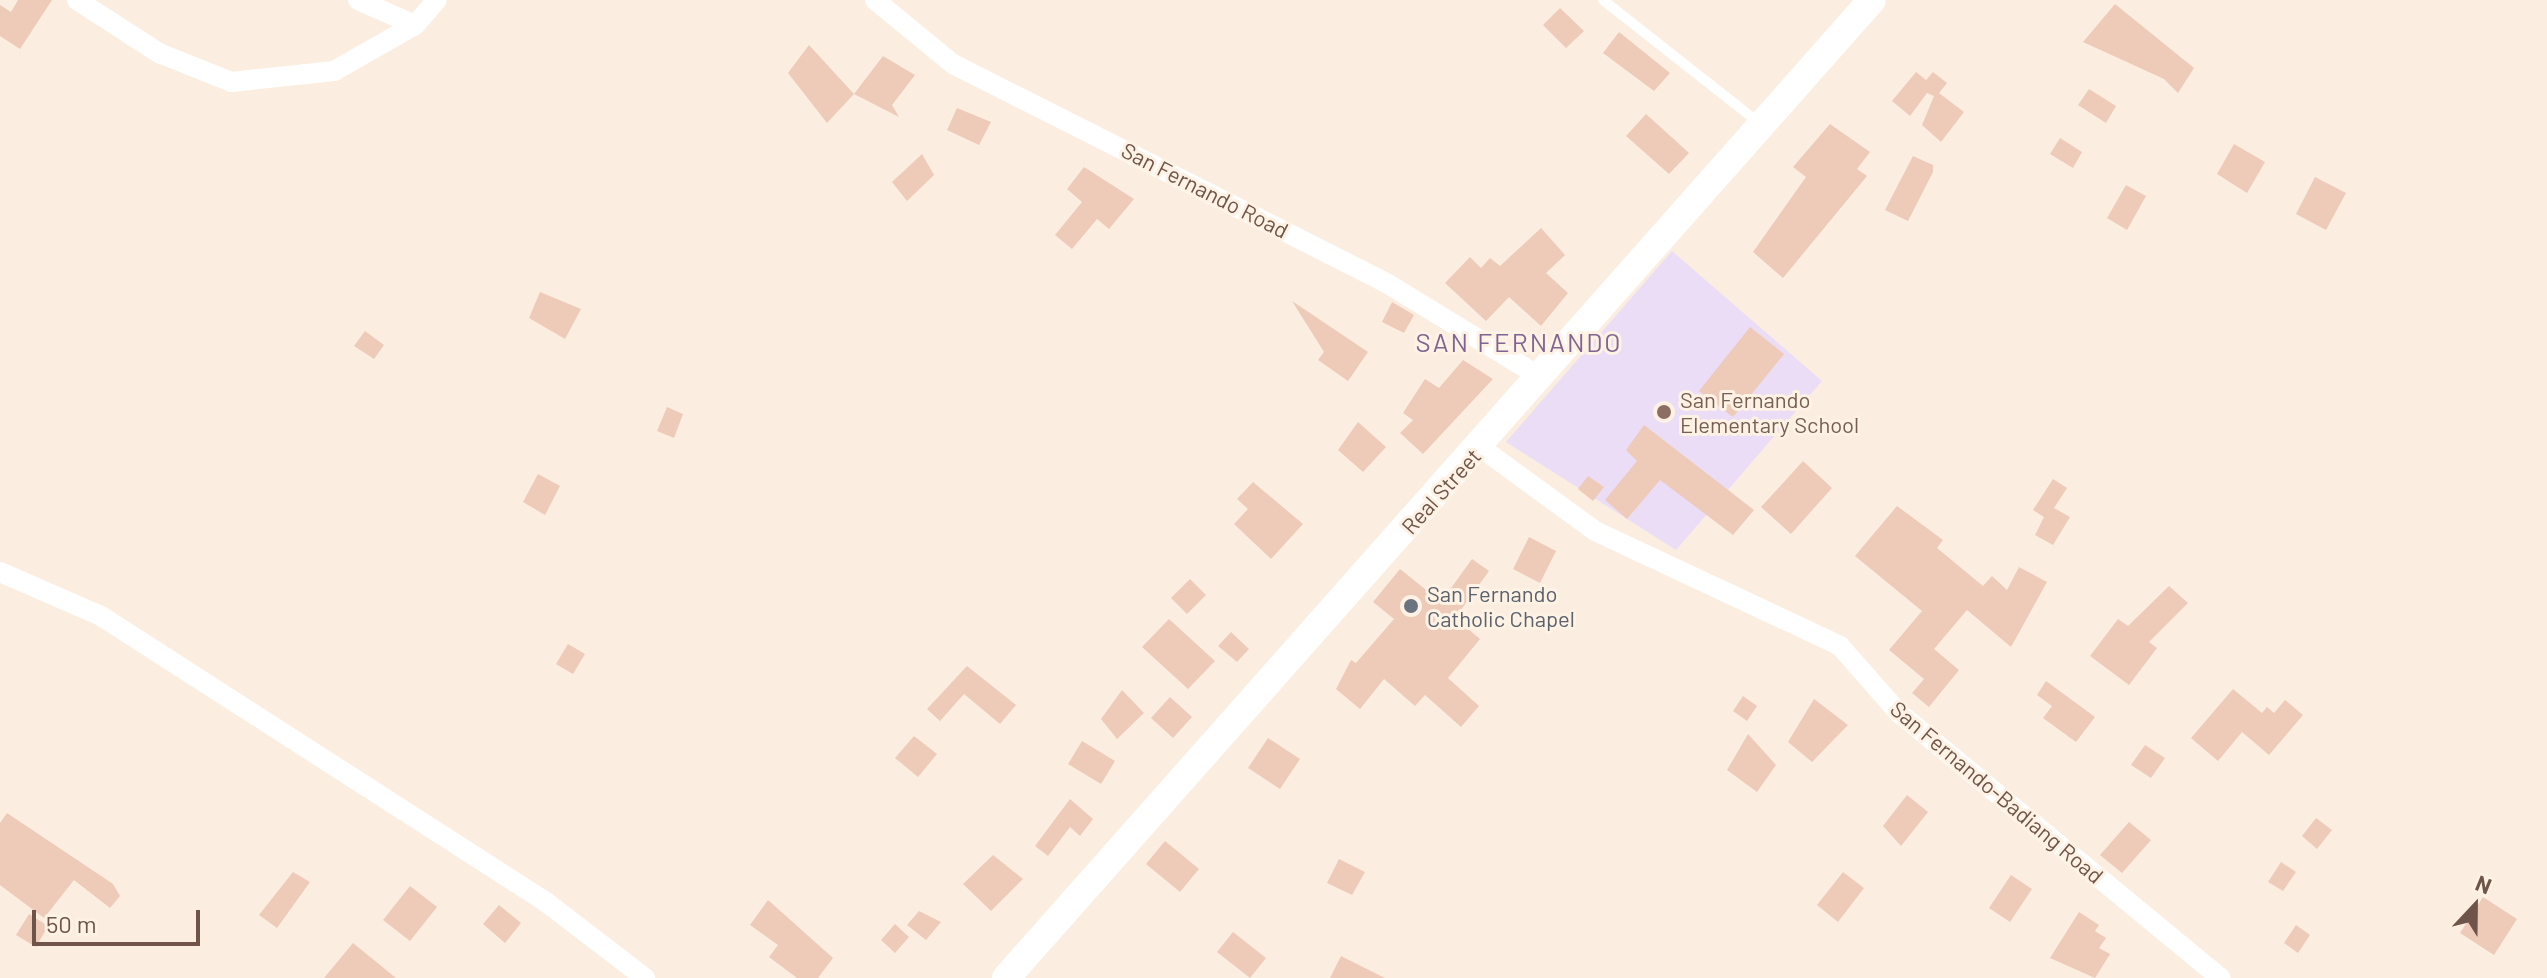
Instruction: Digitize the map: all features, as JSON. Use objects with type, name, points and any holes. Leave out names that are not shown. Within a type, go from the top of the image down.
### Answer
[{"type":"main road","name":"Real Street","points":[[1006,978],[1480,447],[1539,376],[1872,0]]},
{"type":"street","points":[[358,0],[415,25]]},
{"type":"street","points":[[92,4],[159,53],[231,82],[334,71],[415,25],[437,0]]},
{"type":"street","name":"San Fernando Road","points":[[875,0],[953,64],[1388,284],[1539,376]]},
{"type":"street","name":"San Fernando-Badiang Road","points":[[1480,447],[1595,531],[1840,646],[1898,712],[2221,978]]},
{"type":"street","points":[[0,572],[101,616],[546,902],[645,978]]},
{"type":"lane","points":[[1603,0],[1763,126]]},
{"type":"shaded area","name":"San Fernando Elementary School","points":[[1672,251],[1822,381],[1676,550],[1506,442]]},
{"type":"building","points":[[18,0],[52,0],[20,49],[0,36],[0,5],[11,12]]},
{"type":"building","points":[[2115,4],[2194,68],[2178,93],[2164,79],[2083,42]]},
{"type":"building","points":[[1560,8],[1584,31],[1566,48],[1543,25]]},
{"type":"building","points":[[1619,32],[1670,73],[1654,91],[1603,53]]},
{"type":"building","points":[[809,45],[854,94],[827,123],[788,73]]},
{"type":"building","points":[[883,56],[915,75],[892,105],[899,117],[854,94]]},
{"type":"building","points":[[1916,72],[1926,80],[1933,72],[1947,83],[1939,93],[1964,112],[1941,142],[1922,125],[1934,96],[1927,93],[1910,116],[1892,101]]},
{"type":"building","points":[[2089,89],[2116,106],[2106,123],[2078,105]]},
{"type":"building","points":[[957,108],[991,122],[979,145],[947,130]]},
{"type":"building","points":[[1646,114],[1689,153],[1669,174],[1626,136]]},
{"type":"building","points":[[1830,124],[1870,152],[1857,169],[1867,176],[1783,278],[1753,252],[1806,177],[1793,167]]},
{"type":"building","points":[[2060,138],[2082,152],[2073,168],[2050,154]]},
{"type":"building","points":[[2234,144],[2265,162],[2247,193],[2217,174]]},
{"type":"building","points":[[922,154],[934,175],[907,201],[892,182]]},
{"type":"building","points":[[1913,156],[1933,165],[1933,172],[1908,221],[1885,210]]},
{"type":"building","points":[[1084,167],[1134,199],[1109,229],[1097,219],[1072,249],[1055,235],[1082,202],[1067,189]]},
{"type":"building","points":[[2315,177],[2346,193],[2326,230],[2296,214]]},
{"type":"building","points":[[2126,185],[2146,196],[2127,230],[2107,218]]},
{"type":"building","points":[[1541,228],[1565,255],[1546,273],[1568,293],[1541,326],[1509,297],[1486,321],[1445,283],[1470,257],[1481,268],[1490,258],[1500,266]]},
{"type":"building","points":[[540,292],[581,309],[565,339],[529,318]]},
{"type":"building","points":[[1292,301],[1368,352],[1348,381],[1318,360],[1324,352]]},
{"type":"building","points":[[1392,302],[1414,315],[1404,333],[1382,322]]},
{"type":"building","points":[[1750,327],[1784,354],[1733,417],[1699,391]]},
{"type":"building","points":[[365,331],[384,345],[374,359],[354,346]]},
{"type":"building","points":[[1463,360],[1493,379],[1423,454],[1400,433],[1413,420],[1403,413],[1425,379],[1439,388]]},
{"type":"building","points":[[667,407],[683,414],[674,438],[657,431]]},
{"type":"building","points":[[1358,422],[1386,447],[1363,472],[1338,450]]},
{"type":"building","points":[[1644,425],[1754,510],[1733,535],[1660,480],[1627,519],[1605,500],[1637,461],[1626,450]]},
{"type":"building","points":[[1803,461],[1832,488],[1791,534],[1761,507]]},
{"type":"building","points":[[538,474],[560,486],[545,515],[523,502]]},
{"type":"building","points":[[1588,476],[1604,487],[1593,501],[1578,489]]},
{"type":"building","points":[[2053,479],[2067,488],[2054,508],[2070,517],[2053,545],[2035,535],[2044,517],[2033,510]]},
{"type":"building","points":[[1253,482],[1303,524],[1271,559],[1234,524],[1248,509],[1237,499]]},
{"type":"building","points":[[1897,506],[1943,540],[1937,548],[1983,586],[1992,576],[2007,590],[2019,567],[2047,582],[2011,647],[1967,610],[1934,649],[1959,670],[1929,707],[1912,693],[1924,679],[1889,650],[1922,611],[1855,556]]},
{"type":"building","points":[[1529,537],[1556,551],[1540,583],[1513,569]]},
{"type":"building","points":[[1472,559],[1489,571],[1455,618],[1480,639],[1448,678],[1479,706],[1461,727],[1425,695],[1415,706],[1384,679],[1360,709],[1336,689],[1351,660],[1356,663],[1394,619],[1373,602],[1400,569],[1441,602]]},
{"type":"building","points":[[1190,579],[1206,595],[1187,614],[1171,598]]},
{"type":"building","points":[[2169,586],[2188,603],[2149,642],[2157,648],[2129,685],[2090,656],[2118,619],[2128,626]]},
{"type":"building","points":[[1169,619],[1215,661],[1188,689],[1142,647]]},
{"type":"building","points":[[1231,632],[1249,649],[1237,662],[1218,646]]},
{"type":"building","points":[[568,644],[585,654],[573,674],[556,664]]},
{"type":"building","points":[[967,666],[1016,705],[1000,724],[964,694],[940,721],[927,709]]},
{"type":"building","points":[[2046,681],[2095,717],[2076,742],[2043,718],[2052,706],[2037,695]]},
{"type":"building","points":[[2233,689],[2262,713],[2267,707],[2274,713],[2285,700],[2303,715],[2269,755],[2242,732],[2218,761],[2191,738]]},
{"type":"building","points":[[1122,690],[1144,713],[1117,739],[1101,719]]},
{"type":"building","points":[[1743,696],[1757,706],[1747,721],[1733,711]]},
{"type":"building","points":[[1170,697],[1192,717],[1173,738],[1151,718]]},
{"type":"building","points":[[1814,699],[1848,725],[1812,762],[1788,742]]},
{"type":"building","points":[[1748,734],[1776,765],[1757,792],[1727,770]]},
{"type":"building","points":[[914,736],[937,754],[918,777],[895,758]]},
{"type":"building","points":[[1268,738],[1300,759],[1280,789],[1248,768]]},
{"type":"building","points":[[1082,741],[1115,761],[1101,784],[1068,764]]},
{"type":"building","points":[[2145,745],[2165,758],[2151,778],[2131,765]]},
{"type":"building","points":[[1907,795],[1928,812],[1901,846],[1883,826]]},
{"type":"building","points":[[1070,799],[1093,819],[1080,836],[1070,827],[1048,856],[1035,846]]},
{"type":"building","points":[[7,813],[113,884],[120,896],[110,908],[74,880],[44,918],[0,885],[0,823]]},
{"type":"building","points":[[2316,818],[2332,830],[2317,849],[2302,836]]},
{"type":"building","points":[[2129,822],[2151,840],[2122,873],[2100,855]]},
{"type":"building","points":[[1165,841],[1199,869],[1180,892],[1146,864]]},
{"type":"building","points":[[993,855],[1023,879],[991,911],[963,884]]},
{"type":"building","points":[[1339,859],[1365,872],[1352,895],[1327,883]]},
{"type":"building","points":[[2281,862],[2296,872],[2283,891],[2268,882]]},
{"type":"building","points":[[293,872],[310,882],[277,928],[259,915]]},
{"type":"building","points":[[1843,872],[1864,888],[1838,922],[1817,905]]},
{"type":"building","points":[[2011,875],[2032,889],[2010,922],[1989,908]]},
{"type":"building","points":[[410,886],[437,907],[410,941],[383,920]]},
{"type":"building","points":[[2483,897],[2517,919],[2494,955],[2460,933]]},
{"type":"building","points":[[768,900],[833,958],[818,978],[797,978],[769,957],[778,945],[750,925]]},
{"type":"building","points":[[499,905],[521,923],[505,943],[483,924]]},
{"type":"building","points":[[919,911],[941,922],[926,940],[907,925]]},
{"type":"building","points":[[2079,912],[2099,925],[2095,931],[2106,938],[2099,948],[2110,954],[2095,978],[2050,958]]},
{"type":"building","points":[[29,914],[48,926],[36,947],[16,935]]},
{"type":"building","points":[[895,924],[909,937],[895,953],[881,940]]},
{"type":"building","points":[[2296,925],[2310,935],[2298,953],[2284,943]]},
{"type":"building","points":[[1233,932],[1266,958],[1250,978],[1217,952]]},
{"type":"building","points":[[353,943],[396,978],[324,978]]},
{"type":"building","points":[[1341,956],[1385,978],[1330,978]]},
{"type":"place","name":"San Fernando Elementary School","points":[[1664,412]]},
{"type":"place","name":"San Fernando Catholic Chapel","points":[[1411,606]]},
{"type":"district","name":"SAN FERNANDO","points":[[1519,342]]}]
